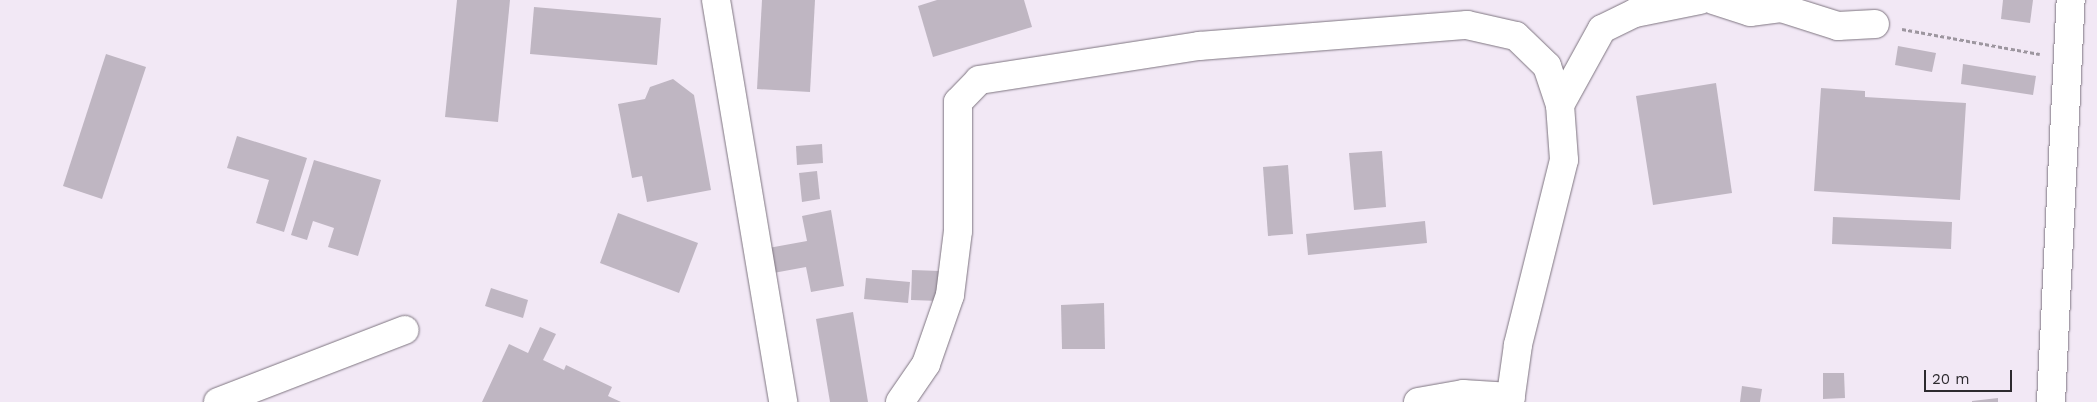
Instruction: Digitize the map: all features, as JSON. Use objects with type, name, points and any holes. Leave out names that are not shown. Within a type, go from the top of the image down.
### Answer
[{"type":"street","points":[[716,0],[784,402]]},
{"type":"street","points":[[1560,105],[1602,29],[1635,13],[1700,0]]},
{"type":"street","points":[[1712,0],[1750,12],[1780,8],[1838,26],[1875,24]]},
{"type":"street","points":[[2051,402],[2071,0]]},
{"type":"street","points":[[900,402],[926,364],[950,295],[958,232],[958,102],[979,80],[1199,46],[1467,25],[1516,36],[1546,66],[1560,105],[1564,160],[1518,345],[1511,399],[1463,394],[1418,402]]},
{"type":"street","points":[[218,402],[405,330]]},
{"type":"path","points":[[1875,24],[2068,59]]},
{"type":"building","points":[[457,0],[510,0],[498,122],[445,117]]},
{"type":"building","points":[[762,0],[815,0],[810,92],[757,89]]},
{"type":"building","points":[[937,0],[1024,0],[1032,27],[933,57],[918,6]]},
{"type":"building","points":[[2003,0],[2033,0],[2030,23],[2001,19]]},
{"type":"building","points":[[534,7],[661,18],[657,65],[530,54]]},
{"type":"building","points":[[1898,46],[1936,53],[1932,72],[1895,65]]},
{"type":"building","points":[[106,54],[146,67],[102,199],[63,186]]},
{"type":"building","points":[[1963,64],[2036,76],[2033,95],[1961,84]]},
{"type":"building","points":[[673,79],[694,95],[711,190],[647,202],[642,176],[632,178],[618,104],[645,99],[650,87]]},
{"type":"building","points":[[1716,83],[1732,193],[1653,205],[1636,96]]},
{"type":"building","points":[[1821,88],[1865,91],[1865,97],[1966,103],[1960,200],[1814,191]]},
{"type":"building","points":[[237,136],[307,158],[284,232],[256,223],[269,180],[227,168]]},
{"type":"building","points":[[822,144],[823,163],[797,165],[796,146]]},
{"type":"building","points":[[1382,151],[1386,207],[1354,210],[1349,153]]},
{"type":"building","points":[[314,160],[381,180],[358,256],[328,247],[334,228],[313,221],[307,240],[291,235]]},
{"type":"building","points":[[1288,165],[1293,234],[1268,236],[1263,167]]},
{"type":"building","points":[[817,171],[820,199],[802,202],[799,173]]},
{"type":"building","points":[[831,210],[844,286],[811,292],[806,267],[768,274],[763,249],[807,241],[802,216]]},
{"type":"building","points":[[618,213],[698,243],[679,293],[600,263]]},
{"type":"building","points":[[1833,217],[1952,222],[1951,249],[1832,244]]},
{"type":"building","points":[[1425,221],[1427,243],[1308,255],[1306,234]]},
{"type":"building","points":[[912,270],[940,271],[939,301],[911,300]]},
{"type":"building","points":[[866,278],[910,282],[908,303],[864,299]]},
{"type":"building","points":[[491,288],[528,300],[523,318],[485,306]]},
{"type":"building","points":[[1104,303],[1105,349],[1062,349],[1061,305]]},
{"type":"building","points":[[853,312],[868,402],[830,402],[816,319]]},
{"type":"building","points":[[540,327],[556,334],[543,360],[564,370],[566,365],[612,387],[608,396],[621,402],[482,402],[509,344],[528,353]]},
{"type":"building","points":[[1823,373],[1844,373],[1845,398],[1823,399]]},
{"type":"building","points":[[1742,386],[1762,389],[1760,402],[1740,402]]},
{"type":"building","points":[[1998,398],[1998,402],[1972,402],[1972,401]]}]
